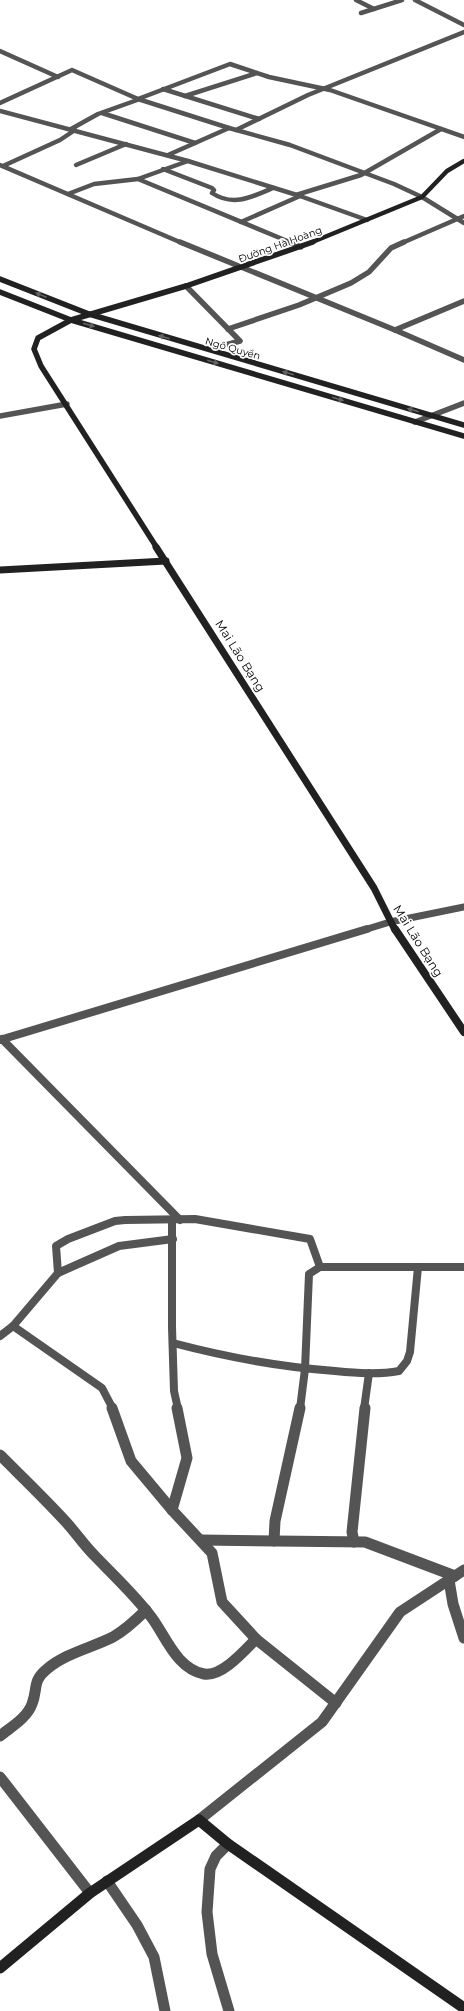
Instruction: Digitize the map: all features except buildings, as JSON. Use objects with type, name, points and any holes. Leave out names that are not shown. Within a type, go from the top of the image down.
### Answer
[{"type":"street","points":[[356,0],[374,9]]},
{"type":"street","points":[[362,13],[402,0]]},
{"type":"street","points":[[415,0],[464,25]]},
{"type":"street","points":[[236,130],[321,90],[464,32]]},
{"type":"street","points":[[0,51],[58,77]]},
{"type":"street","points":[[1,166],[60,140],[86,120],[230,64],[257,74],[321,90],[330,90],[464,137]]},
{"type":"street","points":[[0,103],[72,70],[139,99],[229,128],[290,145],[365,173],[422,197],[464,223]]},
{"type":"street","points":[[185,96],[257,74]]},
{"type":"street","points":[[163,89],[259,119]]},
{"type":"street","points":[[0,111],[168,155],[298,196],[366,220]]},
{"type":"street","points":[[102,113],[195,143]]},
{"type":"street","points":[[168,155],[229,128]]},
{"type":"street","points":[[241,222],[298,196],[365,173],[390,160],[420,139],[441,129]]},
{"type":"street","points":[[76,165],[126,144]]},
{"type":"street","points":[[68,194],[94,184],[138,179],[188,161]]},
{"type":"street","name":"Đường Hà Hoàng","points":[[88,314],[186,286],[301,247],[422,197],[448,171],[464,161]]},
{"type":"street","points":[[1,166],[240,268],[395,330],[464,360]]},
{"type":"street","points":[[163,169],[212,188],[214,190],[212,193],[233,202],[241,201],[273,188]]},
{"type":"street","points":[[138,179],[301,247]]},
{"type":"street","points":[[228,329],[316,298],[364,276],[391,248],[464,216]]},
{"type":"street","name":"Ngô Quyền","points":[[0,279],[88,314],[464,425]]},
{"type":"street","points":[[186,286],[240,342],[222,346]]},
{"type":"street","name":"Ngô Quyền","points":[[0,292],[72,320],[464,436]]},
{"type":"street","points":[[395,330],[464,301]]},
{"type":"street","name":"Mai Lão Bạng","points":[[88,314],[72,320],[38,338],[34,348],[41,366],[67,404],[374,888],[390,922],[464,1032]]},
{"type":"street","points":[[415,422],[429,415],[464,403]]},
{"type":"street","points":[[0,416],[67,404]]},
{"type":"street","points":[[0,570],[166,561]]},
{"type":"street","points":[[176,1220],[1,1039],[390,922],[464,907]]},
{"type":"street","points":[[172,1510],[187,1458],[174,1391],[172,1327],[173,1239],[176,1220]]},
{"type":"street","points":[[58,1273],[56,1246],[68,1239],[115,1221],[195,1220],[310,1240],[320,1267]]},
{"type":"street","points":[[0,1336],[13,1326],[58,1273],[119,1246],[173,1239]]},
{"type":"street","points":[[274,1541],[275,1521],[300,1408],[305,1369],[309,1274],[320,1267],[464,1267]]},
{"type":"street","points":[[173,1343],[256,1362],[305,1369],[369,1373],[400,1371],[407,1361],[410,1352],[418,1267]]},
{"type":"street","points":[[13,1326],[102,1388],[116,1416],[131,1461],[172,1510],[212,1554],[222,1602],[256,1639],[336,1703]]},
{"type":"street","points":[[354,1542],[352,1532],[360,1445],[369,1373]]},
{"type":"street","points":[[0,1455],[64,1520],[97,1558],[131,1591],[146,1610],[174,1652],[198,1673],[207,1675],[220,1670],[256,1639]]},
{"type":"street","points":[[200,1540],[364,1542],[456,1575]]},
{"type":"street","points":[[456,1575],[453,1604],[464,1638]]},
{"type":"street","points":[[0,1968],[90,1893],[198,1820],[322,1722],[400,1612],[456,1575]]},
{"type":"street","points":[[0,1736],[28,1711],[32,1702],[34,1685],[39,1675],[65,1658],[113,1636],[133,1623],[146,1610]]},
{"type":"street","points":[[0,1777],[90,1893]]},
{"type":"street","points":[[198,1820],[228,1844],[464,2008]]},
{"type":"street","points":[[228,1844],[218,1854],[211,1866],[208,1879],[206,1924],[209,1949],[215,1972],[229,2011]]},
{"type":"street","points":[[107,1881],[137,1925],[154,1957],[165,2011]]}]
